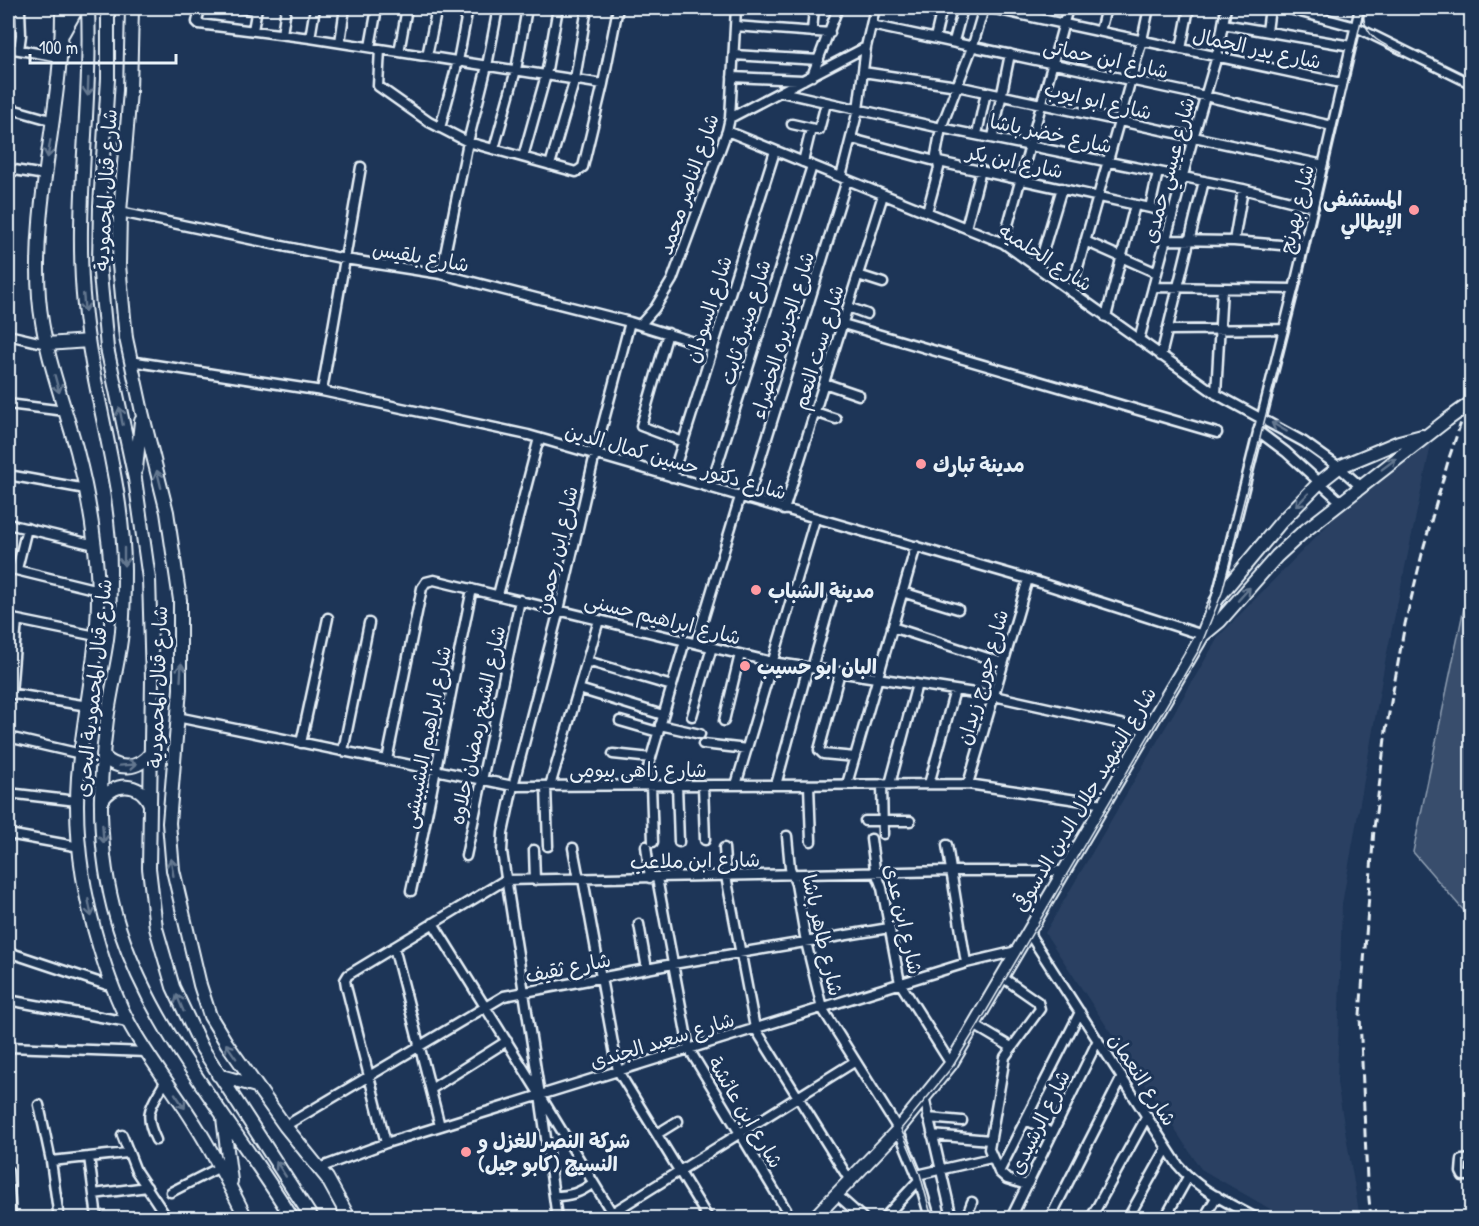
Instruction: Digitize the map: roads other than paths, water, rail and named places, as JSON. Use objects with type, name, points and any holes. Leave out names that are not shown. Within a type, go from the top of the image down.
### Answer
[{"type":"main road","points":[[62,8],[62,34],[54,121],[45,175],[39,235],[38,280],[47,344],[86,489],[95,545],[98,590],[96,636],[77,801],[80,847],[93,922],[113,987],[128,1022],[195,1123],[245,1216]]},
{"type":"main road","points":[[62,34],[77,8]]},
{"type":"main road","name":"شارع قنال المحمودية البحرى","points":[[88,8],[89,70],[80,240],[83,296],[88,341],[116,477],[124,544],[124,610],[103,756],[101,802],[102,832],[110,889],[114,910],[128,951],[169,1035],[292,1218]]},
{"type":"main road","points":[[108,8],[107,112],[99,235],[100,292],[107,348],[135,479],[145,546],[151,613],[150,888],[160,948],[186,1018],[218,1075],[312,1218]]},
{"type":"main road","name":"شارع قنال المحمودية","points":[[132,8],[130,91],[120,212],[120,290],[130,361],[167,513],[177,571],[181,630],[169,823],[170,854],[202,993],[210,1016],[256,1086],[319,1168],[349,1218]]},
{"type":"main road","points":[[47,344],[88,341]]},
{"type":"main road","name":"شارع الشهيد جلال الدين الدسوقي","points":[[1203,635],[1220,621],[1277,556],[1302,532],[1472,402]]},
{"type":"main road","points":[[135,479],[142,412]]},
{"type":"main road","name":"شارع الشهيد جلال الدين الدسوقي","points":[[814,1218],[898,1129],[951,1064],[1203,635],[1216,601],[1281,522],[1320,482],[1339,467],[1399,442],[1426,435]]},
{"type":"main road","points":[[103,756],[114,764],[128,767],[141,763],[151,753]]},
{"type":"main road","points":[[101,802],[111,790],[126,786],[141,791],[150,804]]},
{"type":"main road","points":[[218,1075],[256,1086]]},
{"type":"main road","points":[[222,1114],[232,1190]]},
{"type":"street","points":[[200,8],[198,24],[340,42],[603,84]]},
{"type":"street","points":[[239,8],[257,9],[253,30]]},
{"type":"street","points":[[282,34],[286,8]]},
{"type":"street","points":[[310,38],[315,8]]},
{"type":"street","points":[[340,42],[345,8]]},
{"type":"street","points":[[370,47],[377,8]]},
{"type":"street","points":[[399,52],[407,8]]},
{"type":"street","points":[[427,56],[437,8]]},
{"type":"street","points":[[440,128],[458,61],[468,8]]},
{"type":"street","points":[[441,274],[498,8]]},
{"type":"street","points":[[494,149],[516,70],[527,8]]},
{"type":"street","points":[[524,157],[546,75],[558,8]]},
{"type":"street","points":[[550,165],[574,79],[587,8]]},
{"type":"street","points":[[380,49],[378,86],[440,128],[468,142],[574,172],[582,169],[603,84],[618,8]]},
{"type":"street","name":"شارع الناصر محمد","points":[[640,325],[655,308],[672,280],[727,131],[730,118],[736,8]]},
{"type":"street","points":[[812,32],[814,8]]},
{"type":"street","points":[[812,76],[838,8]]},
{"type":"street","name":"شارع الجزيره الخضراء","points":[[696,643],[844,179],[858,110],[866,47],[874,8]]},
{"type":"street","points":[[935,38],[942,8]]},
{"type":"street","points":[[954,41],[963,8]]},
{"type":"street","points":[[927,212],[939,168],[936,155],[941,128],[973,45],[984,8]]},
{"type":"street","name":"شارع بدر الجمال","points":[[990,8],[1341,84]]},
{"type":"street","points":[[1003,243],[1068,8]]},
{"type":"street","points":[[1100,31],[1106,8]]},
{"type":"street","points":[[1071,292],[1149,8]]},
{"type":"street","points":[[1181,49],[1190,8]]},
{"type":"street","name":"شارع عيسي حمدى","points":[[1139,340],[1192,138],[1217,56],[1226,8]]},
{"type":"street","points":[[1267,31],[1270,8]]},
{"type":"street","points":[[1286,8],[1356,27],[1472,84]]},
{"type":"street","name":"شارع بهرنج","points":[[1216,601],[1314,207],[1360,8]]},
{"type":"street","points":[[19,50],[20,10]]},
{"type":"street","points":[[1223,24],[1351,46]]},
{"type":"street","name":"شارع ابن حماتى","points":[[871,25],[973,45],[1332,126]]},
{"type":"street","points":[[735,26],[830,33]]},
{"type":"street","points":[[730,118],[866,47]]},
{"type":"street","points":[[8,48],[60,57]]},
{"type":"street","points":[[993,137],[1010,54]]},
{"type":"street","points":[[734,55],[819,60]]},
{"type":"street","name":"شارع ابو ايوب","points":[[863,72],[1002,95],[1324,165]]},
{"type":"street","points":[[732,77],[803,80]]},
{"type":"street","name":"شارع خضر باشا","points":[[781,92],[941,128],[1243,189],[1314,207]]},
{"type":"street","points":[[977,134],[986,92]]},
{"type":"street","points":[[792,124],[820,129],[826,103]]},
{"type":"street","points":[[8,108],[54,121]]},
{"type":"street","name":"شارع منيرة ثابت","points":[[710,488],[808,164],[811,129]]},
{"type":"street","name":"شارع الحلميه","points":[[727,131],[1003,243],[1216,394],[1304,442],[1339,467],[1360,486]]},
{"type":"street","name":"شارع ابن بكر","points":[[852,139],[939,162],[1173,213]]},
{"type":"street","name":"شارع السودان","points":[[672,477],[775,151]]},
{"type":"street","points":[[322,391],[361,167]]},
{"type":"street","points":[[8,169],[45,175]]},
{"type":"street","points":[[966,228],[981,170]]},
{"type":"street","points":[[1150,208],[1158,172]]},
{"type":"street","points":[[1161,356],[1204,181]]},
{"type":"street","points":[[1038,268],[1062,188]]},
{"type":"street","points":[[1233,241],[1243,189]]},
{"type":"street","name":"شارع ست النعم","points":[[784,510],[884,195]]},
{"type":"street","points":[[1106,317],[1135,205]]},
{"type":"street","name":"شارع بلقيس","points":[[120,212],[345,259],[441,274],[630,322],[713,348]]},
{"type":"street","points":[[1165,240],[1233,241],[1304,248]]},
{"type":"street","points":[[1085,241],[1157,273]]},
{"type":"street","points":[[858,276],[883,283]]},
{"type":"street","points":[[1153,287],[1294,289]]},
{"type":"street","points":[[1216,394],[1222,288]]},
{"type":"street","points":[[848,307],[867,314]]},
{"type":"street","name":"شارع ابن رحمون","points":[[557,1218],[540,1095],[505,880],[502,852],[503,833],[559,610],[594,454],[630,322]]},
{"type":"street","points":[[843,324],[1217,433]]},
{"type":"street","points":[[1167,330],[1284,329]]},
{"type":"street","points":[[668,333],[641,426],[683,442]]},
{"type":"street","points":[[8,335],[47,344]]},
{"type":"street","name":"شارع دكتور حسين كمال الدين","points":[[130,361],[322,391],[540,438],[1028,579],[1203,635]]},
{"type":"street","points":[[824,383],[860,394]]},
{"type":"street","points":[[8,404],[65,411]]},
{"type":"street","points":[[815,411],[836,419]]},
{"type":"street","points":[[1258,431],[1340,501]]},
{"type":"street","points":[[498,595],[540,438]]},
{"type":"street","points":[[8,476],[86,489]]},
{"type":"street","points":[[736,785],[815,519]]},
{"type":"street","points":[[8,524],[95,545]]},
{"type":"street","points":[[27,528],[12,568],[98,590]]},
{"type":"street","points":[[847,784],[916,546]]},
{"type":"street","name":"شارع جورج زيدان","points":[[968,784],[1028,579]]},
{"type":"street","name":"شارع ابراهيم حسنى","points":[[387,760],[422,588],[426,582],[434,580],[772,662],[994,696],[1139,728],[1147,732]]},
{"type":"street","name":"شارع ابراهيم البشبيشى","points":[[411,891],[472,589]]},
{"type":"street","points":[[902,592],[958,609]]},
{"type":"street","points":[[776,785],[832,598]]},
{"type":"street","name":"شارع الشيخ رمضان حلاوه","points":[[466,856],[520,600]]},
{"type":"street","points":[[8,618],[96,636]]},
{"type":"street","points":[[301,743],[328,618]]},
{"type":"street","points":[[17,620],[9,694],[88,706]]},
{"type":"street","points":[[548,846],[548,786],[599,620]]},
{"type":"street","points":[[343,751],[369,623]]},
{"type":"street","points":[[892,627],[1003,663]]},
{"type":"street","name":"شارع ابن عائشة","points":[[685,640],[651,758],[647,785],[653,878],[673,964],[689,1049],[791,1218]]},
{"type":"street","points":[[692,716],[712,647]]},
{"type":"street","points":[[724,721],[740,654]]},
{"type":"street","points":[[587,661],[672,686]]},
{"type":"street","points":[[840,672],[819,750],[823,754],[855,757]]},
{"type":"street","points":[[883,834],[886,784],[917,684]]},
{"type":"street","points":[[579,689],[663,715]]},
{"type":"street","points":[[929,784],[955,690]]},
{"type":"street","name":"شارع زاهى بيومى","points":[[177,717],[513,786],[968,784],[1104,804]]},
{"type":"street","points":[[620,722],[700,734]]},
{"type":"street","points":[[8,737],[81,754]]},
{"type":"street","points":[[703,744],[747,749]]},
{"type":"street","points":[[614,754],[651,758]]},
{"type":"street","points":[[677,785],[679,842]]},
{"type":"street","points":[[703,785],[705,840]]},
{"type":"street","points":[[809,785],[811,841]]},
{"type":"street","points":[[8,793],[77,801]]},
{"type":"street","points":[[865,821],[910,821]]},
{"type":"street","points":[[8,834],[80,847]]},
{"type":"street","name":"شارع طاهر باشا","points":[[787,836],[792,875],[822,1008],[898,1129],[918,1178],[928,1218]]},
{"type":"street","name":"شارع ابن عدى","points":[[871,839],[876,873],[882,888],[900,983],[951,1064]]},
{"type":"street","points":[[947,845],[966,963]]},
{"type":"street","points":[[573,848],[601,977],[618,1071],[708,1218]]},
{"type":"street","points":[[724,848],[726,876],[755,1028],[849,1179]]},
{"type":"street","points":[[534,850],[535,880]]},
{"type":"street","name":"شارع ابن ملاعب","points":[[505,880],[951,871],[1064,871]]},
{"type":"street","points":[[386,1143],[345,980],[352,972],[505,880]]},
{"type":"street","points":[[433,923],[593,1183],[610,1217],[854,1062]]},
{"type":"street","points":[[639,924],[647,969]]},
{"type":"street","name":"شارع ثقيف","points":[[285,1126],[504,996],[741,952],[890,928]]},
{"type":"street","name":"شارع النعمان","points":[[1028,932],[1188,1177],[1251,1217]]},
{"type":"street","points":[[394,946],[440,1126]]},
{"type":"street","name":"شارع سعيد الجندى","points":[[319,1168],[386,1143],[755,1028],[966,963],[1017,951]]},
{"type":"street","points":[[8,952],[113,987]]},
{"type":"street","points":[[1002,977],[1038,1002],[1040,1009],[1005,1057],[989,1149],[999,1172],[1007,1179],[1027,1185]]},
{"type":"street","points":[[8,1000],[128,1022]]},
{"type":"street","points":[[999,1172],[1080,1012]]},
{"type":"street","points":[[974,1025],[1011,1047]]},
{"type":"street","name":"شارع الرشيدى","points":[[1011,1218],[1098,1040]]},
{"type":"street","points":[[431,1089],[507,1041]]},
{"type":"street","points":[[8,1047],[147,1052]]},
{"type":"street","points":[[1050,1218],[1122,1077]]},
{"type":"street","points":[[156,1140],[148,1119],[166,1080]]},
{"type":"street","points":[[924,1097],[952,1218]]},
{"type":"street","points":[[39,1105],[51,1161],[59,1218]]},
{"type":"street","points":[[1091,1218],[1147,1116]]},
{"type":"street","points":[[928,1118],[962,1121]]},
{"type":"street","points":[[1026,1120],[1052,1133]]},
{"type":"street","points":[[657,1134],[678,1121]]},
{"type":"street","points":[[122,1135],[136,1171],[167,1218]]},
{"type":"street","points":[[932,1135],[990,1140]]},
{"type":"street","points":[[1128,1218],[1167,1148]]},
{"type":"street","points":[[51,1161],[128,1153]]},
{"type":"street","points":[[89,1157],[97,1218]]},
{"type":"street","points":[[884,1218],[918,1178],[940,1169],[991,1158]]},
{"type":"street","points":[[1472,1159],[1462,1160],[1461,1172],[1463,1176],[1472,1176]]},
{"type":"street","points":[[171,1192],[220,1167]]},
{"type":"street","points":[[8,1171],[11,1218]]},
{"type":"street","points":[[1165,1218],[1188,1177]]},
{"type":"street","points":[[554,1196],[568,1196],[582,1192],[593,1183]]},
{"type":"street","points":[[94,1194],[147,1187]]},
{"type":"street","points":[[836,1194],[863,1218]]},
{"type":"street","points":[[1204,1218],[1218,1196]]},
{"type":"street","points":[[966,1218],[972,1202]]},
{"type":"street","points":[[231,1218],[245,1216]]},
{"type":"tram line","points":[[932,1218],[920,1174],[901,1129],[953,1066],[977,1027],[1199,650],[1222,593],[1301,278],[1364,8]]},
{"type":"tram line","points":[[1363,15],[1368,30],[1376,40],[1402,53]]},
{"type":"tram line","points":[[1208,610],[1228,535]]},
{"type":"railway","points":[[1371,1218],[1367,1180],[1360,1015],[1374,829],[1386,730],[1405,624],[1424,546],[1449,458],[1472,390]]},
{"type":"place","name":"المستشفى الإيطالي","points":[[1414,210]]},
{"type":"place","name":"مدينة تبارك","points":[[921,464]]},
{"type":"place","name":"مدينة الشباب","points":[[756,590]]},
{"type":"place","name":"البان ابو حسيب","points":[[745,666]]},
{"type":"place","name":"شركة النصر للغزل و النسيج (كابو جيل)","points":[[466,1152]]}]
